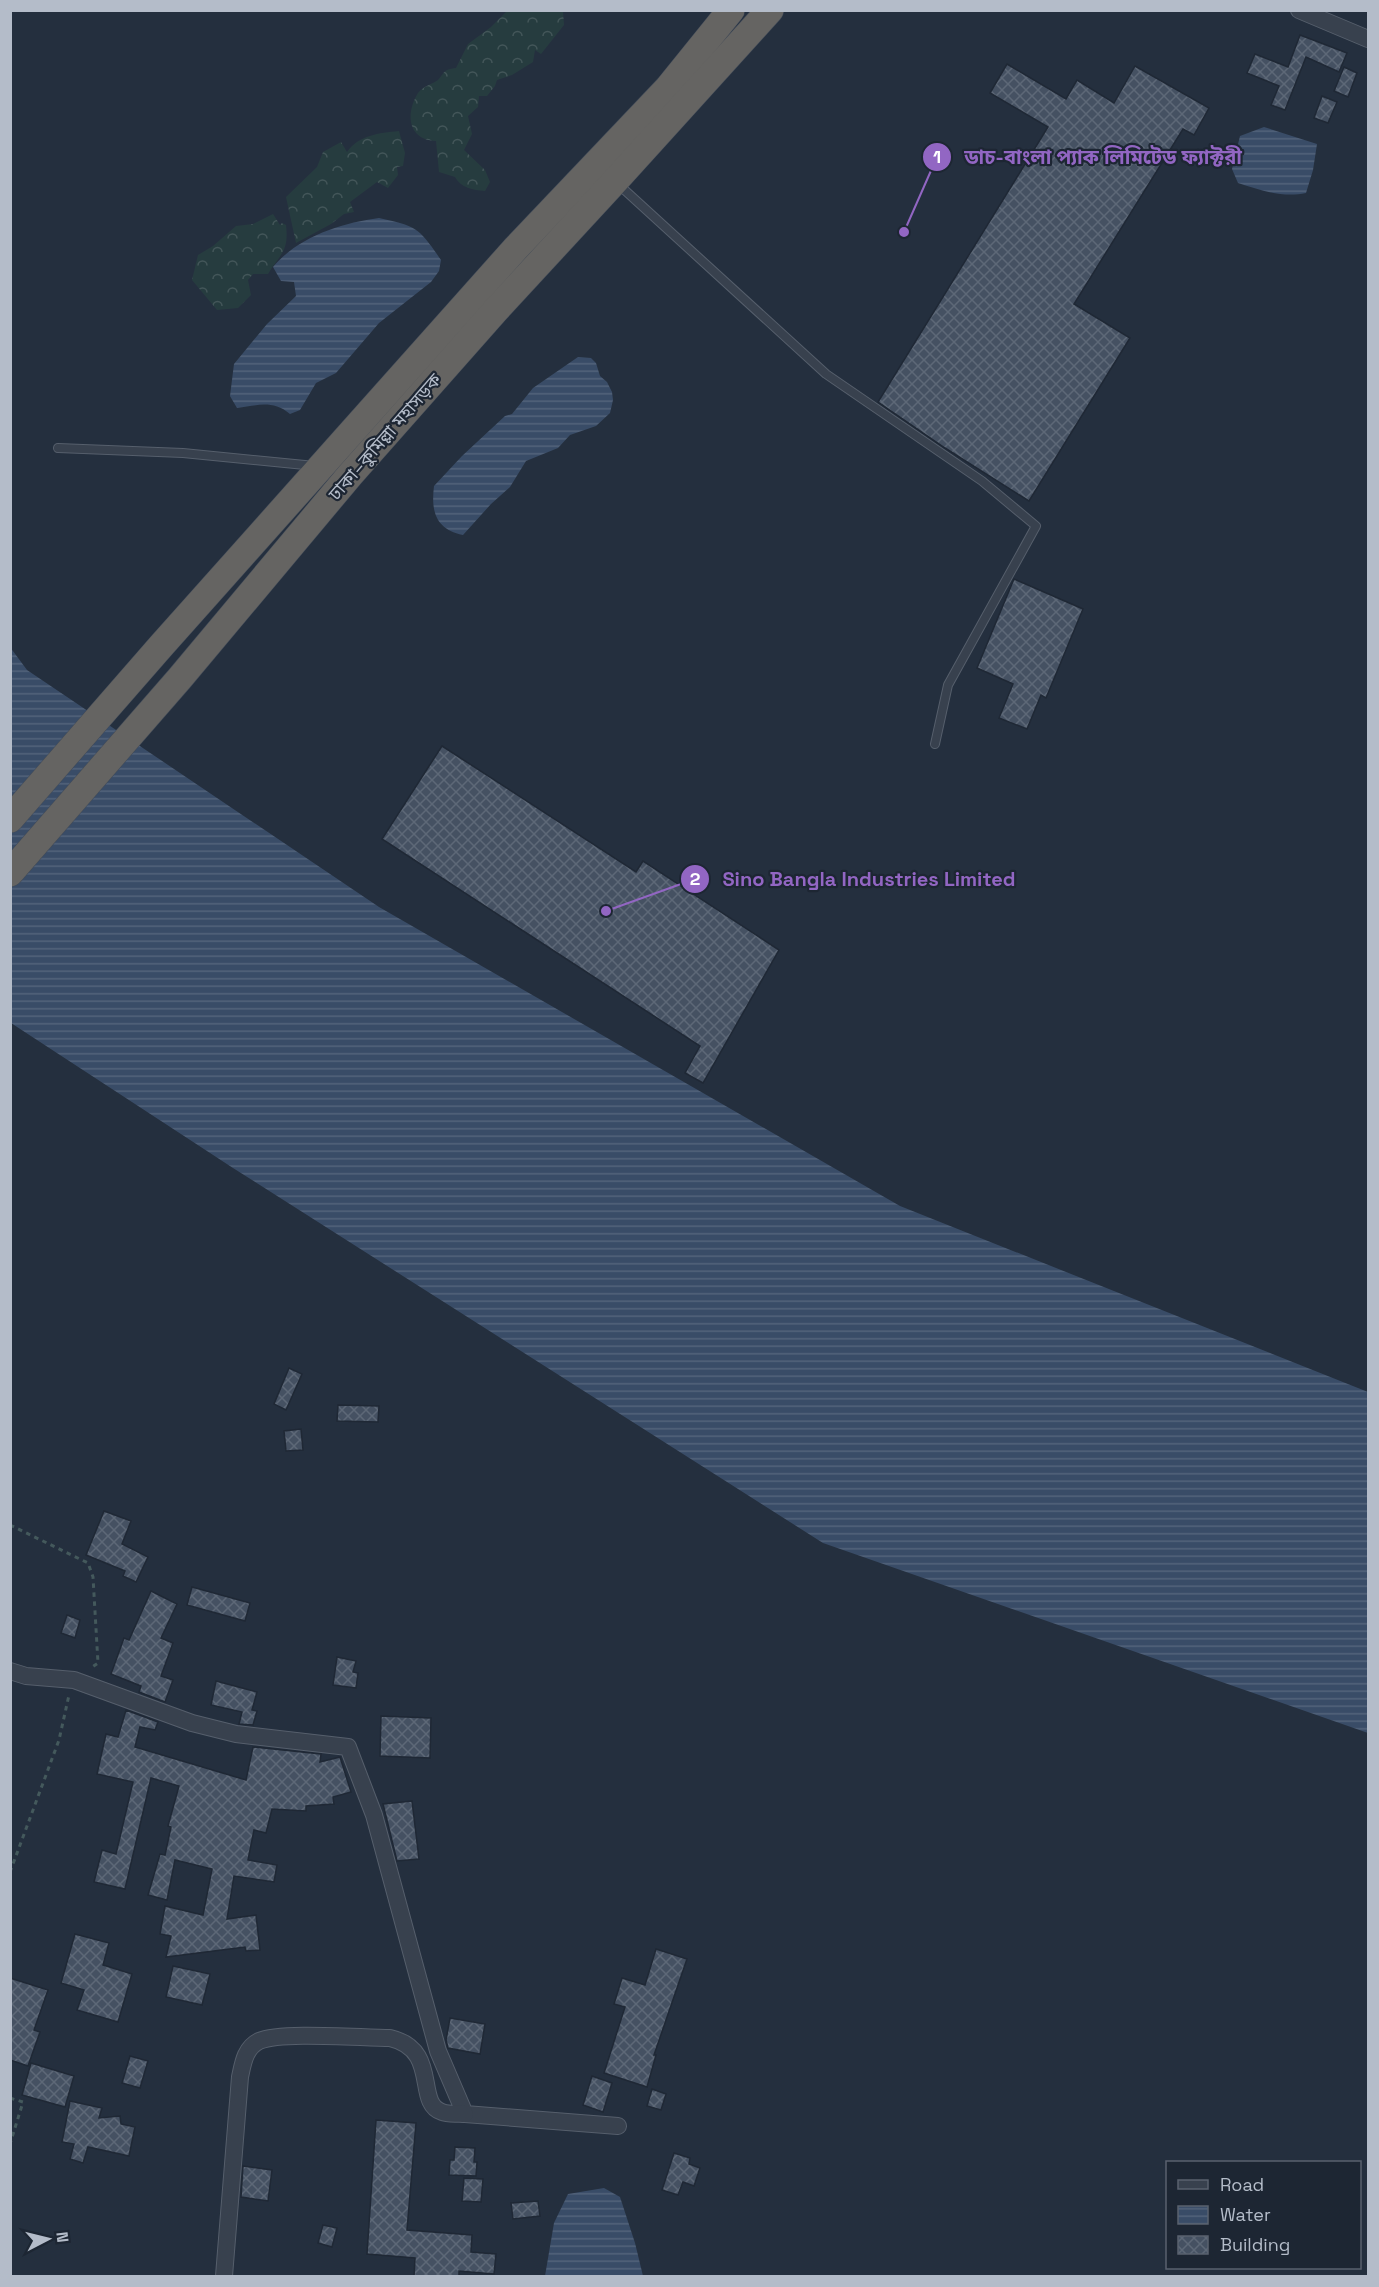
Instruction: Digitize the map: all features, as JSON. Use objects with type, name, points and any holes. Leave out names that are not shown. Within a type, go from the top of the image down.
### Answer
[{"type":"highway","name":"ঢাকা–কুমিল্লা মহাসড়ক","points":[[10,819],[515,249],[668,88],[731,10]]},
{"type":"highway","name":"ঢাকা–কুমিল্লা মহাসড়ক","points":[[10,873],[180,678],[350,475],[495,311],[770,10]]},
{"type":"street","points":[[1299,10],[1368,39]]},
{"type":"street","points":[[10,1671],[26,1676],[74,1680],[192,1723],[236,1734],[348,1747],[374,1815],[438,2051],[465,2114]]},
{"type":"street","points":[[224,2277],[240,2077],[246,2053],[258,2042],[281,2036],[390,2038],[412,2048],[420,2059],[430,2100],[437,2110],[444,2113],[618,2126]]},
{"type":"lane","points":[[615,181],[826,374],[982,481],[1036,526],[948,685],[935,744]]},
{"type":"lane","points":[[58,448],[183,453],[321,467]]},
{"type":"path","points":[[10,2098],[23,2102],[10,2144]]},
{"type":"green space","points":[[507,11],[563,11],[564,25],[541,54],[535,50],[533,62],[512,75],[497,80],[487,96],[479,96],[478,107],[468,116],[472,134],[464,150],[485,170],[490,182],[485,191],[476,190],[464,186],[455,177],[439,172],[436,141],[427,140],[415,131],[411,109],[418,93],[438,80],[446,71],[456,68],[468,44],[491,27]]},
{"type":"green space","points":[[399,131],[405,153],[403,166],[397,167],[398,175],[388,188],[377,182],[350,202],[354,212],[344,214],[331,224],[296,243],[286,197],[317,167],[323,152],[341,142],[347,152],[363,138]]},
{"type":"green space","points":[[273,214],[280,225],[282,223],[286,225],[287,234],[283,251],[268,274],[253,274],[248,280],[251,295],[238,308],[217,310],[192,280],[198,255],[213,246],[236,226],[253,224]]},
{"type":"water","points":[[1264,127],[1317,144],[1306,193],[1280,194],[1238,183],[1232,169],[1240,136]]},
{"type":"water","points":[[379,218],[410,226],[427,241],[441,260],[439,271],[431,282],[379,323],[336,373],[316,383],[300,410],[290,414],[271,405],[237,408],[230,396],[234,364],[267,324],[296,296],[294,282],[281,281],[273,267],[295,247],[321,233]]},
{"type":"water","points":[[578,357],[591,358],[596,363],[600,376],[607,382],[613,400],[610,413],[596,426],[570,435],[558,448],[526,461],[510,487],[463,535],[446,528],[434,511],[434,486],[505,416],[512,414],[533,388]]},
{"type":"water","points":[[10,647],[27,670],[379,907],[900,1206],[1368,1392],[1368,1733],[823,1543],[233,1168],[11,1023]]},
{"type":"water","points":[[604,2188],[620,2197],[643,2276],[545,2276],[554,2223],[568,2194]]},
{"type":"building","points":[[1300,35],[1347,53],[1339,72],[1306,57],[1285,110],[1271,105],[1279,86],[1247,73],[1255,54],[1288,67]]},
{"type":"building","points":[[1007,64],[1066,99],[1077,80],[1114,103],[1135,66],[1209,108],[1194,135],[1183,129],[1074,304],[1130,338],[1029,501],[878,402],[1048,127],[990,93]]},
{"type":"building","points":[[1344,67],[1357,73],[1348,97],[1334,91]]},
{"type":"building","points":[[1322,96],[1337,102],[1328,123],[1314,118]]},
{"type":"building","points":[[1014,579],[1083,609],[1046,698],[1041,695],[1027,729],[999,718],[1013,684],[977,668]]},
{"type":"building","points":[[442,746],[636,872],[643,861],[779,950],[703,1083],[685,1073],[700,1046],[382,839]]},
{"type":"building","points":[[289,1368],[302,1374],[286,1410],[274,1404]]},
{"type":"building","points":[[338,1405],[379,1406],[378,1422],[337,1421]]},
{"type":"building","points":[[301,1429],[303,1450],[286,1451],[284,1431]]},
{"type":"building","points":[[104,1511],[131,1521],[122,1544],[148,1557],[136,1582],[123,1576],[125,1571],[86,1555]]},
{"type":"building","points":[[192,1587],[250,1603],[245,1621],[187,1605]]},
{"type":"building","points":[[151,1591],[177,1604],[161,1638],[173,1643],[161,1676],[173,1680],[165,1702],[139,1692],[141,1686],[111,1674],[124,1638],[129,1640]]},
{"type":"building","points":[[67,1615],[80,1620],[75,1638],[61,1633]]},
{"type":"building","points":[[337,1657],[356,1661],[353,1672],[358,1673],[356,1688],[333,1685]]},
{"type":"building","points":[[216,1681],[257,1692],[252,1710],[257,1711],[253,1725],[239,1724],[242,1712],[211,1705]]},
{"type":"building","points":[[126,1710],[158,1722],[155,1730],[140,1727],[135,1747],[246,1780],[253,1747],[321,1754],[320,1762],[340,1757],[351,1792],[333,1797],[334,1804],[306,1806],[306,1811],[272,1809],[266,1833],[254,1830],[248,1860],[277,1865],[274,1882],[234,1876],[227,1919],[256,1915],[260,1950],[246,1951],[245,1947],[166,1957],[171,1936],[160,1934],[165,1906],[203,1915],[212,1869],[175,1860],[167,1900],[148,1895],[160,1854],[165,1855],[171,1827],[168,1826],[179,1786],[151,1778],[125,1889],[94,1882],[102,1850],[116,1854],[133,1782],[97,1774],[106,1734],[118,1737]]},
{"type":"building","points":[[381,1716],[431,1718],[430,1758],[380,1756]]},
{"type":"building","points":[[412,1801],[419,1859],[397,1861],[383,1804]]},
{"type":"building","points":[[75,1934],[109,1943],[103,1965],[132,1974],[118,2022],[77,2010],[84,1990],[61,1983]]},
{"type":"building","points":[[656,1949],[687,1959],[654,2055],[656,2055],[647,2087],[604,2073],[625,2007],[614,2004],[622,1978],[645,1985]]},
{"type":"building","points":[[173,1966],[210,1974],[202,2005],[166,1997]]},
{"type":"building","points":[[10,1978],[48,1990],[34,2030],[40,2032],[28,2066],[10,2060]]},
{"type":"building","points":[[450,2018],[485,2024],[480,2054],[448,2048],[446,2040]]},
{"type":"building","points":[[130,2056],[148,2061],[140,2088],[122,2083]]},
{"type":"building","points":[[31,2063],[74,2076],[65,2107],[22,2095]]},
{"type":"building","points":[[592,2076],[612,2083],[603,2112],[583,2105]]},
{"type":"building","points":[[652,2089],[666,2094],[661,2110],[647,2106]]},
{"type":"building","points":[[70,2101],[102,2108],[99,2118],[120,2116],[121,2124],[135,2127],[129,2156],[88,2147],[83,2163],[70,2159],[74,2144],[62,2142]]},
{"type":"building","points":[[376,2120],[416,2123],[407,2230],[472,2235],[471,2252],[496,2254],[494,2274],[459,2271],[459,2277],[414,2277],[415,2258],[367,2254]]},
{"type":"building","points":[[455,2147],[475,2148],[476,2176],[449,2175],[450,2160],[454,2160]]},
{"type":"building","points":[[674,2153],[690,2158],[689,2164],[700,2168],[694,2186],[683,2182],[678,2195],[662,2190]]},
{"type":"building","points":[[243,2166],[272,2170],[268,2201],[241,2197]]},
{"type":"building","points":[[464,2178],[483,2179],[481,2202],[462,2201]]},
{"type":"building","points":[[538,2201],[540,2216],[513,2219],[511,2203]]},
{"type":"building","points":[[323,2225],[337,2228],[332,2247],[318,2243]]},
{"type":"place","name":"ডাচ-বাংলা প্যাক লিমিটেড ফ্যাক্টরী","points":[[904,232]]},
{"type":"place","name":"Sino Bangla Industries Limited","points":[[606,911]]}]
